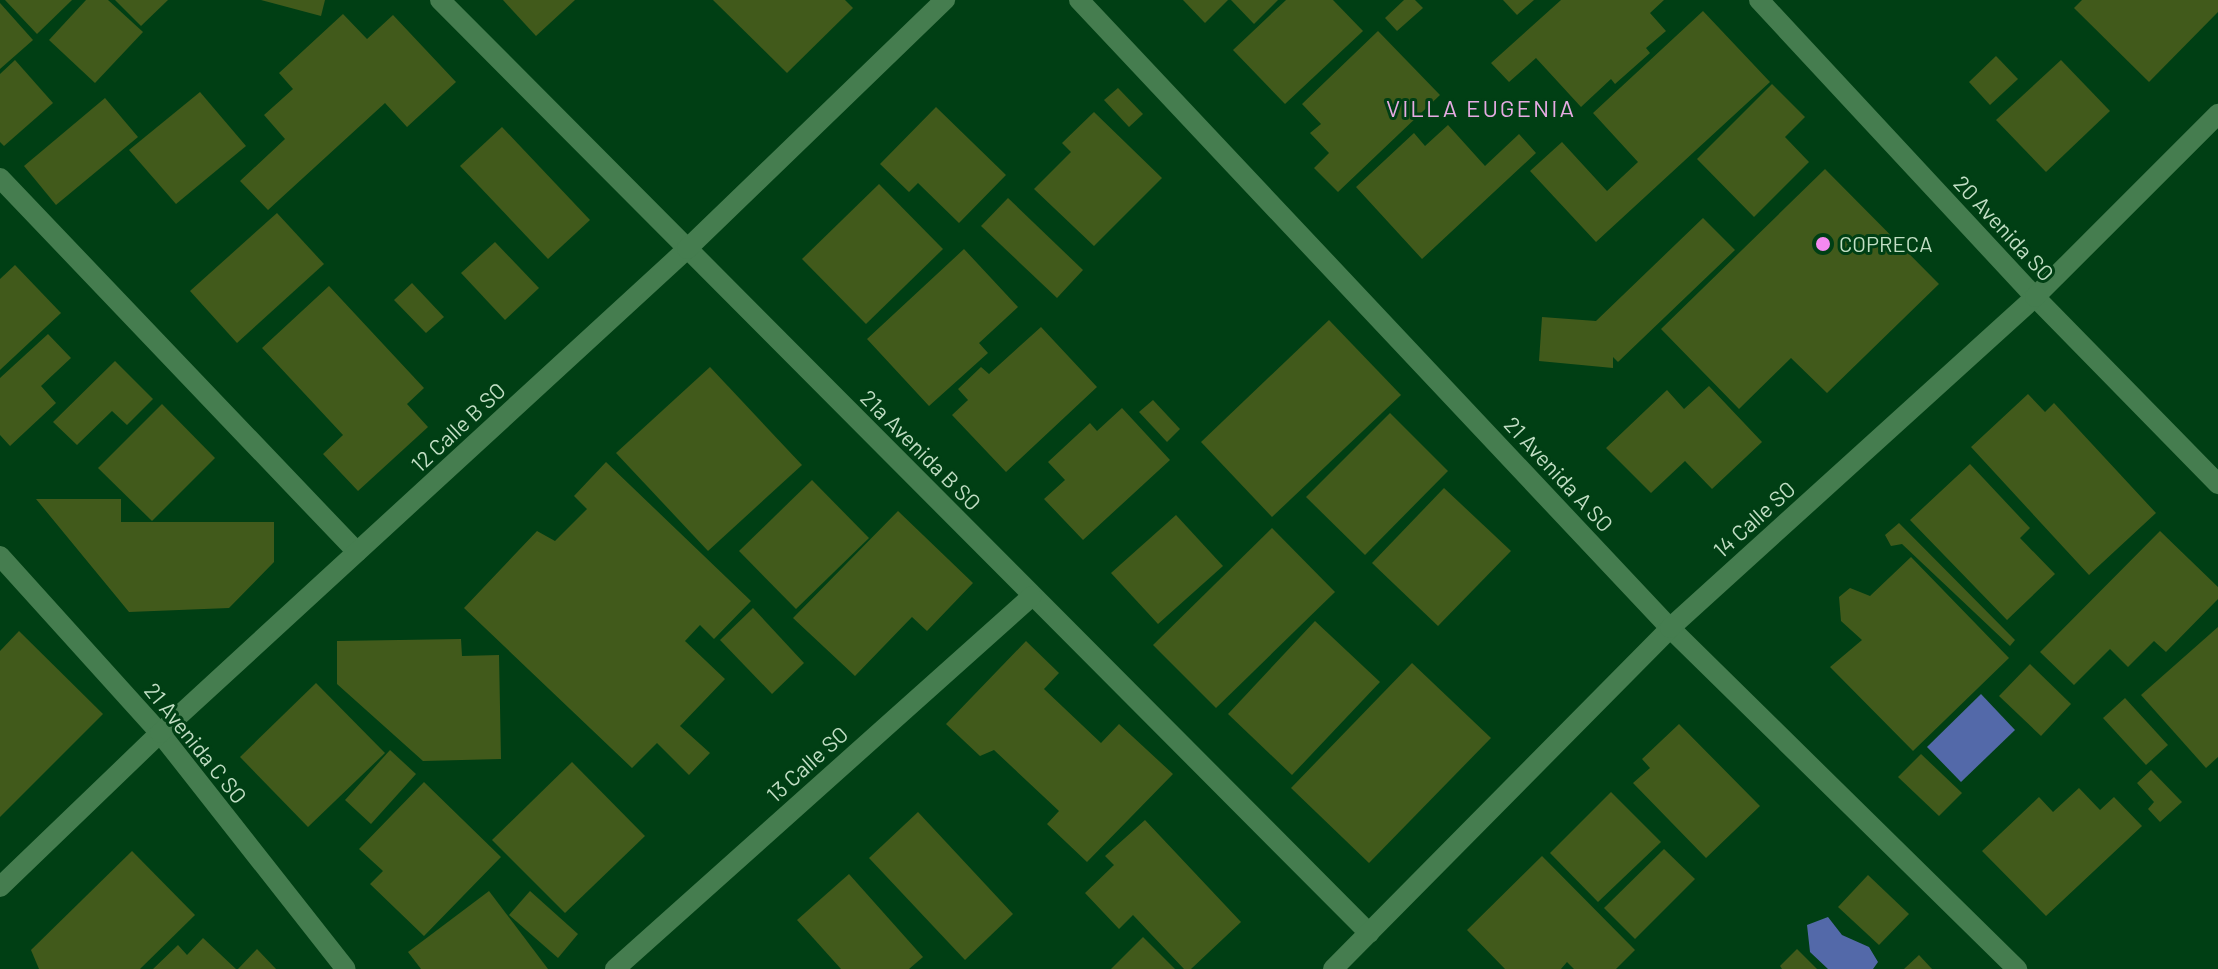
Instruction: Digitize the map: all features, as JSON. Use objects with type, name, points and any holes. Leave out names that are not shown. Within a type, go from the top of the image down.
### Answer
[{"type":"street","name":"21a Avenida B SO","points":[[440,0],[1369,933]]},
{"type":"street","name":"12 Calle B SO","points":[[0,887],[160,733],[687,249],[945,0]]},
{"type":"street","name":"21 Avenida A SO","points":[[1079,0],[1670,628],[2017,969]]},
{"type":"street","name":"20 Avenida SO","points":[[1759,0],[2035,297],[2218,484]]},
{"type":"street","name":"14 Calle SO","points":[[1333,969],[1670,628],[2035,297],[2218,114]]},
{"type":"street","points":[[0,178],[357,552]]},
{"type":"street","name":"21 Avenida C SO","points":[[0,556],[160,733],[346,969]]},
{"type":"street","name":"13 Calle SO","points":[[615,969],[1032,596]]},
{"type":"water","points":[[1981,694],[2015,730],[1961,782],[1927,747]]},
{"type":"water","points":[[1828,917],[1842,935],[1869,947],[1878,962],[1873,969],[1828,969],[1810,952],[1807,925]]},
{"type":"building","points":[[5,0],[72,0],[37,34]]},
{"type":"building","points":[[86,0],[108,0],[143,32],[95,83],[49,40]]},
{"type":"building","points":[[115,0],[168,0],[141,26]]},
{"type":"building","points":[[261,0],[325,0],[321,16]]},
{"type":"building","points":[[503,0],[575,0],[536,36]]},
{"type":"building","points":[[713,0],[845,0],[853,8],[787,73]]},
{"type":"building","points":[[1183,0],[1228,0],[1205,23]]},
{"type":"building","points":[[1231,0],[1278,0],[1254,24]]},
{"type":"building","points":[[1286,0],[1333,0],[1363,31],[1285,104],[1233,50]]},
{"type":"building","points":[[1404,0],[1415,0],[1423,8],[1397,31],[1385,18]]},
{"type":"building","points":[[1503,0],[1534,0],[1517,15]]},
{"type":"building","points":[[1561,0],[1664,0],[1650,13],[1666,31],[1646,48],[1650,53],[1615,84],[1611,79],[1581,107],[1536,58],[1509,82],[1491,63]]},
{"type":"building","points":[[2082,0],[2218,0],[2218,12],[2149,82],[2074,8]]},
{"type":"building","points":[[0,3],[33,40],[0,69]]},
{"type":"building","points":[[1703,11],[1770,82],[1596,242],[1530,171],[1562,142],[1607,191],[1638,162],[1593,113]]},
{"type":"building","points":[[343,14],[367,39],[393,15],[456,82],[407,127],[385,103],[268,210],[240,181],[285,139],[264,115],[293,89],[279,73]]},
{"type":"building","points":[[1378,31],[1440,95],[1338,192],[1314,168],[1329,153],[1310,133],[1321,124],[1302,104]]},
{"type":"building","points":[[1996,56],[2018,79],[1990,105],[1969,82]]},
{"type":"building","points":[[15,60],[53,103],[4,146],[0,142],[0,74]]},
{"type":"building","points":[[2061,60],[2110,111],[2046,172],[1996,120]]},
{"type":"building","points":[[1772,84],[1805,117],[1785,137],[1809,162],[1754,217],[1697,159]]},
{"type":"building","points":[[1118,88],[1143,114],[1129,127],[1104,100]]},
{"type":"building","points":[[200,92],[246,146],[176,204],[129,150]]},
{"type":"building","points":[[105,98],[138,137],[56,205],[24,166]]},
{"type":"building","points":[[936,107],[1006,175],[959,223],[918,183],[909,192],[880,164]]},
{"type":"building","points":[[1094,112],[1162,178],[1094,246],[1034,189],[1071,152],[1062,143]]},
{"type":"building","points":[[1448,125],[1485,166],[1519,134],[1536,153],[1422,259],[1356,187],[1414,133],[1425,146]]},
{"type":"building","points":[[502,127],[590,220],[548,259],[460,166]]},
{"type":"building","points":[[1825,169],[1939,284],[1827,393],[1791,358],[1739,409],[1661,329]]},
{"type":"building","points":[[879,184],[943,249],[866,324],[802,259]]},
{"type":"building","points":[[1008,198],[1083,270],[1057,298],[981,226]]},
{"type":"building","points":[[277,213],[324,264],[237,343],[190,291]]},
{"type":"building","points":[[1703,218],[1735,250],[1618,362],[1613,357],[1613,368],[1539,361],[1542,317],[1596,321]]},
{"type":"building","points":[[495,242],[539,288],[505,320],[461,273]]},
{"type":"building","points":[[964,249],[1018,307],[979,343],[988,353],[929,406],[867,339]]},
{"type":"building","points":[[15,265],[61,313],[0,370],[0,279]]},
{"type":"building","points":[[412,283],[444,317],[426,333],[394,300]]},
{"type":"building","points":[[329,286],[424,388],[407,404],[428,427],[358,491],[323,454],[343,435],[262,348]]},
{"type":"building","points":[[1329,320],[1401,395],[1272,517],[1201,442]]},
{"type":"building","points":[[1041,327],[1097,387],[1006,472],[952,415],[968,400],[958,389],[981,367],[989,374]]},
{"type":"building","points":[[48,334],[71,358],[41,386],[56,403],[10,446],[0,435],[0,378]]},
{"type":"building","points":[[115,361],[153,399],[127,425],[112,411],[77,445],[53,422]]},
{"type":"building","points":[[710,367],[802,465],[708,551],[616,453]]},
{"type":"building","points":[[1709,386],[1762,442],[1712,489],[1685,461],[1651,493],[1606,448],[1667,390],[1684,409]]},
{"type":"building","points":[[2028,394],[2045,412],[2054,403],[2156,513],[2089,575],[1971,447]]},
{"type":"building","points":[[1153,400],[1180,429],[1167,442],[1139,412]]},
{"type":"building","points":[[162,404],[215,458],[152,521],[98,468]]},
{"type":"building","points":[[1122,408],[1170,460],[1083,540],[1044,499],[1065,480],[1048,462],[1090,423],[1097,431]]},
{"type":"building","points":[[1390,413],[1448,471],[1365,555],[1306,497]]},
{"type":"building","points":[[606,462],[751,601],[714,639],[700,625],[685,641],[725,679],[680,726],[710,753],[689,775],[657,743],[632,768],[464,608],[537,531],[555,541],[587,509],[574,496]]},
{"type":"building","points":[[1970,464],[2030,528],[2020,538],[2055,574],[2007,620],[1910,520]]},
{"type":"building","points":[[812,480],[869,538],[796,609],[739,551]]},
{"type":"building","points":[[1444,488],[1511,551],[1438,626],[1372,563]]},
{"type":"building","points":[[36,499],[121,499],[121,522],[274,522],[274,562],[229,608],[129,612]]},
{"type":"building","points":[[898,511],[973,583],[927,631],[912,617],[855,676],[793,618]]},
{"type":"building","points":[[1176,515],[1223,566],[1158,624],[1111,573]]},
{"type":"building","points":[[1899,523],[2015,640],[2010,646],[1902,544],[1891,546],[1885,535]]},
{"type":"building","points":[[1272,528],[1335,592],[1216,708],[1153,645]]},
{"type":"building","points":[[2160,531],[2218,587],[2218,599],[2166,652],[2154,641],[2128,667],[2110,649],[2074,685],[2040,652]]},
{"type":"building","points":[[1911,557],[2009,658],[1913,751],[1830,667],[1862,640],[1841,621],[1839,597],[1850,588],[1870,596]]},
{"type":"building","points":[[753,608],[804,663],[772,694],[720,640]]},
{"type":"building","points":[[1315,621],[1380,682],[1292,775],[1228,714]]},
{"type":"building","points":[[2218,627],[2218,757],[2206,768],[2141,695]]},
{"type":"building","points":[[19,631],[103,714],[0,817],[0,651]]},
{"type":"building","points":[[461,639],[462,656],[499,655],[501,759],[423,761],[337,684],[337,641]]},
{"type":"building","points":[[1026,641],[1059,673],[1044,689],[1101,743],[1119,724],[1173,774],[1087,862],[1047,824],[1059,811],[994,750],[980,756],[946,724]]},
{"type":"building","points":[[1412,663],[1491,738],[1369,863],[1291,788]]},
{"type":"building","points":[[2030,664],[2071,704],[2041,736],[1999,696]]},
{"type":"building","points":[[316,683],[385,753],[308,827],[240,757]]},
{"type":"building","points":[[2125,698],[2168,745],[2146,765],[2103,718]]},
{"type":"building","points":[[1679,724],[1760,806],[1706,858],[1633,783],[1650,768],[1642,759]]},
{"type":"building","points":[[390,750],[416,774],[371,824],[345,800]]},
{"type":"building","points":[[1921,754],[1962,793],[1939,816],[1898,777]]},
{"type":"building","points":[[572,762],[645,836],[565,913],[492,840]]},
{"type":"building","points":[[2151,770],[2182,802],[2160,822],[2148,809],[2154,802],[2137,783]]},
{"type":"building","points":[[424,782],[501,857],[424,936],[370,884],[383,871],[359,849]]},
{"type":"building","points":[[2079,788],[2100,810],[2114,797],[2142,826],[2046,916],[1982,851],[2039,797],[2053,812]]},
{"type":"building","points":[[1611,792],[1661,842],[1598,902],[1550,853]]},
{"type":"building","points":[[918,812],[1013,914],[965,960],[869,858]]},
{"type":"building","points":[[1145,820],[1241,922],[1191,969],[1184,969],[1133,915],[1119,929],[1085,893],[1114,865],[1105,856]]},
{"type":"building","points":[[1664,849],[1695,879],[1635,939],[1604,908]]},
{"type":"building","points":[[132,851],[195,915],[140,969],[39,969],[31,950]]},
{"type":"building","points":[[1542,856],[1635,950],[1616,969],[1574,969],[1567,962],[1561,969],[1505,969],[1467,930]]},
{"type":"building","points":[[849,874],[923,957],[909,969],[841,969],[797,920]]},
{"type":"building","points":[[1868,875],[1909,914],[1879,945],[1838,907]]},
{"type":"building","points":[[489,891],[548,969],[421,969],[408,952]]},
{"type":"building","points":[[530,891],[578,934],[558,958],[509,915]]},
{"type":"building","points":[[1143,937],[1175,969],[1111,969]]},
{"type":"building","points":[[203,938],[236,969],[153,969],[178,945],[187,955]]},
{"type":"building","points":[[257,949],[276,969],[238,969]]},
{"type":"building","points":[[1797,949],[1817,969],[1782,969],[1780,966]]},
{"type":"building","points":[[1919,955],[1932,969],[1904,969]]},
{"type":"place","name":"COPRECA","points":[[1823,244]]},
{"type":"district","name":"VILLA EUGENIA","points":[[1481,108]]}]
